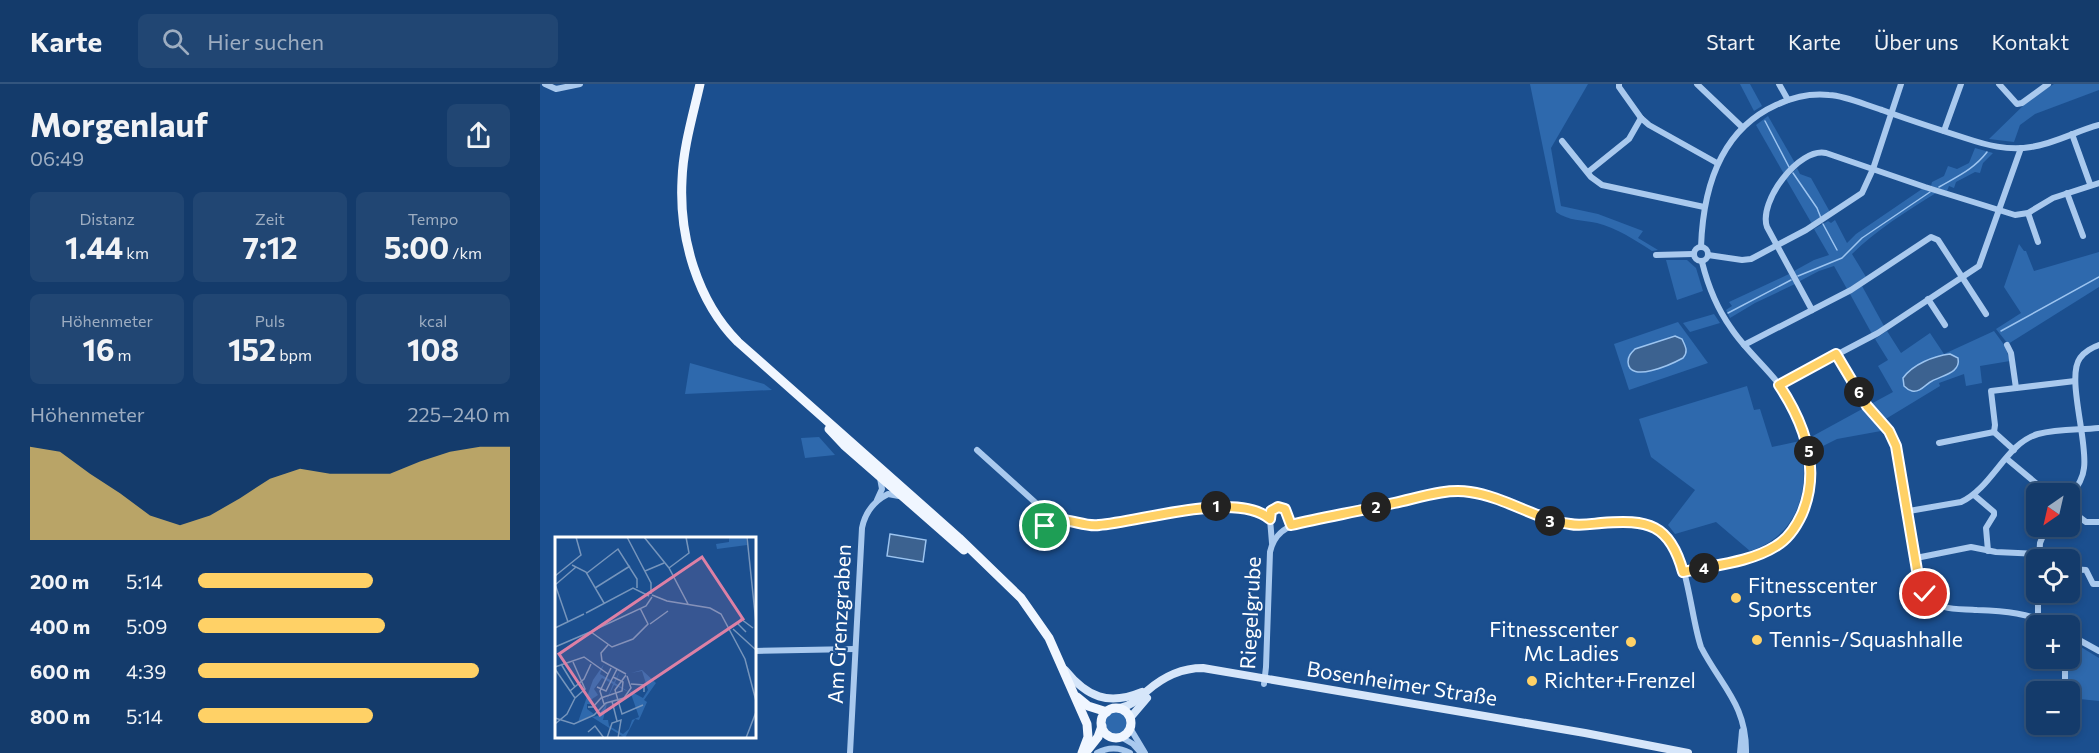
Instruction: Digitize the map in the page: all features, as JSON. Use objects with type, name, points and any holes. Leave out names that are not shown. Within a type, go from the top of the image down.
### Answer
[{"type":"main road","points":[[700,84],[682,180],[685,232],[693,265],[709,303],[726,329],[804,402],[844,445],[955,544],[981,561]]},
{"type":"main road","points":[[804,402],[830,422],[959,538],[1029,608],[1049,638],[1088,730],[1083,753]]},
{"type":"main road","points":[[1075,696],[1088,706],[1107,712],[1120,708],[1124,710],[1130,723],[1116,737],[1092,753]]},
{"type":"main road","points":[[1075,696],[1101,724],[1105,733],[1116,737]]},
{"type":"main road","points":[[1083,753],[1098,737],[1107,712]]},
{"type":"street","points":[[545,84],[556,89],[580,84]]},
{"type":"street","points":[[1619,84],[1641,118],[1649,125],[1717,163]]},
{"type":"street","points":[[1697,84],[1742,127]]},
{"type":"street","points":[[1779,84],[1788,100]]},
{"type":"street","points":[[1708,255],[1747,260],[1813,226],[1858,196],[1865,189],[1873,169],[1901,84]]},
{"type":"street","points":[[1944,132],[1961,84]]},
{"type":"street","points":[[1999,84],[2017,104],[2022,103],[2048,84]]},
{"type":"street","points":[[1701,247],[1704,207],[1717,163],[1728,144],[1742,127],[1763,112],[1788,100],[1809,94],[1832,95],[1985,145],[2021,148],[2039,146],[2099,125]]},
{"type":"street","points":[[1588,172],[1629,139],[1641,118]]},
{"type":"street","points":[[2072,135],[2090,184]]},
{"type":"street","points":[[1562,141],[1591,177],[1602,185],[1704,207]]},
{"type":"street","points":[[1779,385],[1878,333],[1979,266],[2021,148]]},
{"type":"street","points":[[1812,310],[1765,222],[1766,210],[1781,180],[1803,159],[1813,153],[1820,152],[2015,215],[2028,213],[2067,193],[2099,183]]},
{"type":"street","points":[[2067,193],[2083,236]]},
{"type":"street","points":[[2028,213],[2038,242]]},
{"type":"street","points":[[1744,345],[1851,290],[1932,237],[1938,240],[1986,314]]},
{"type":"street","points":[[1693,254],[1696,248],[1701,247],[1705,248],[1708,255]]},
{"type":"street","points":[[1656,255],[1693,254]]},
{"type":"street","points":[[1693,254],[1696,260],[1702,262]]},
{"type":"street","points":[[1702,262],[1708,255]]},
{"type":"street","points":[[1683,572],[1740,560],[1762,553],[1783,541],[1798,521],[1807,499],[1810,482],[1809,449],[1800,421],[1779,385],[1732,330],[1708,285],[1702,262]]},
{"type":"street","points":[[1928,299],[1945,325]]},
{"type":"street","points":[[2007,345],[2011,353],[2016,388]]},
{"type":"street","points":[[2079,483],[2084,468],[2084,448],[2075,381],[2080,358],[2099,345]]},
{"type":"street","points":[[1836,354],[1867,406],[1893,436],[1909,511],[1921,586],[1925,594],[1937,604],[1953,609],[1992,610],[2026,616]]},
{"type":"street","points":[[1994,432],[1991,391],[2075,381]]},
{"type":"street","points":[[1909,511],[1961,502],[1974,495],[2014,450],[2027,439],[2038,434],[2099,428]]},
{"type":"street","points":[[1939,443],[1994,432]]},
{"type":"street","points":[[1994,432],[2014,450]]},
{"type":"street","points":[[977,450],[1047,513]]},
{"type":"street","points":[[2007,459],[2036,483]]},
{"type":"street","points":[[876,473],[882,484],[877,502]]},
{"type":"street","points":[[1270,519],[1271,511],[1278,507],[1285,509],[1291,525],[1421,496],[1467,491],[1486,495],[1551,521],[1574,525],[1639,522],[1654,527],[1674,545],[1701,647],[1707,660],[1731,692],[1739,709],[1746,739],[1746,753]]},
{"type":"street","points":[[877,502],[888,494],[905,499]]},
{"type":"street","points":[[1974,495],[1994,513],[1986,528],[1988,551]]},
{"type":"street","name":"Am Grenzgraben","points":[[850,753],[862,528],[866,514],[877,502]]},
{"type":"street","points":[[1063,520],[1095,526],[1213,506],[1249,509],[1264,513],[1270,519]]},
{"type":"street","points":[[1051,511],[1061,515],[1063,520],[1062,526],[1057,530],[1049,530],[1043,521],[1047,513],[1051,511]]},
{"type":"street","points":[[2080,518],[2085,522],[2099,522]]},
{"type":"street","name":"Riegelgrube","points":[[1264,682],[1272,543],[1270,519]]},
{"type":"street","name":"Riegelgrube","points":[[1272,543],[1285,528],[1291,525]]},
{"type":"street","points":[[1916,558],[1971,547],[2026,555]]},
{"type":"street","points":[[2080,570],[2086,570],[2093,584],[2099,584]]},
{"type":"street","points":[[2080,641],[2099,651]]},
{"type":"street","points":[[756,651],[855,648]]},
{"type":"street","points":[[1060,664],[1078,685],[1100,697],[1123,699],[1151,688]]},
{"type":"street","name":"Bosenheimer Straße","points":[[1120,708],[1126,707],[1173,673],[1194,668],[1264,682],[1391,699],[1689,753]]},
{"type":"street","name":"Bosenheimer Straße","points":[[1130,723],[1138,707],[1158,688],[1176,678],[1200,672],[1661,753]]},
{"type":"street","points":[[1130,723],[1143,753]]},
{"type":"street","points":[[1740,753],[1742,727]]},
{"type":"street","points":[[1116,737],[1133,744],[1143,753]]},
{"type":"street","points":[[1097,753],[1109,748],[1130,753]]},
{"type":"shaded area","points":[[1530,84],[1588,84],[1551,148],[1561,206],[1598,214],[1643,231],[1638,238],[1658,250],[1652,251],[1604,225],[1571,219],[1556,212]]},
{"type":"shaded area","points":[[1740,84],[1750,84],[1762,106],[1754,111]]},
{"type":"shaded area","points":[[2054,84],[2099,84],[2099,90],[2035,114],[2020,125],[2014,142],[1989,139],[2030,99]]},
{"type":"shaded area","points":[[1768,116],[1795,163],[1784,174],[1756,125]]},
{"type":"shaded area","points":[[1975,148],[1993,153],[1983,163],[1980,173],[1975,172],[1956,182],[1954,188],[1949,186],[1947,191],[1931,186],[1932,182],[1944,176],[1948,166],[1957,169],[1969,163]]},
{"type":"shaded area","points":[[1797,168],[1800,174],[1811,178],[1830,212],[1812,224],[1786,179]]},
{"type":"shaded area","points":[[1922,189],[1936,193],[1881,229],[1852,254],[1866,277],[1847,289],[1834,266],[1800,281],[1794,271],[1829,255],[1814,229],[1828,221],[1831,223],[1835,220],[1847,243],[1856,234]]},
{"type":"shaded area","points":[[2019,244],[2026,251],[2034,271],[2099,252],[2099,287],[2008,344],[1996,329],[2021,313],[2004,287]]},
{"type":"shaded area","points":[[1666,260],[1687,260],[1696,268],[1703,291],[1677,300]]},
{"type":"shaded area","points":[[1789,274],[1795,284],[1730,318],[1726,310],[1732,306],[1729,302]]},
{"type":"shaded area","points":[[1862,286],[1884,326],[1872,334],[1850,294]]},
{"type":"shaded area","points":[[1714,314],[1720,323],[1690,332],[1683,323]]},
{"type":"shaded area","points":[[1678,322],[1708,363],[1629,390],[1614,344]]},
{"type":"shaded area","points":[[1887,331],[1901,353],[1930,333],[1944,354],[1994,331],[2005,346],[2010,361],[1980,366],[1982,383],[1966,386],[1964,374],[1939,383],[1940,386],[1884,420],[1869,405],[1893,392],[1878,366],[1888,360],[1875,339]]},
{"type":"shaded area","points":[[1675,336],[1682,339],[1685,346],[1686,353],[1683,358],[1643,372],[1635,372],[1630,368],[1629,358],[1635,349]]},
{"type":"shaded area","points":[[1950,354],[1958,358],[1957,367],[1954,370],[1918,391],[1911,391],[1904,386],[1903,378],[1912,369],[1931,359]]},
{"type":"shaded area","points":[[690,363],[764,384],[772,390],[685,394]]},
{"type":"shaded area","points":[[1747,386],[1754,410],[1760,409],[1772,447],[1800,441],[1804,476],[1798,508],[1790,522],[1767,544],[1750,551],[1716,522],[1675,534],[1668,525],[1695,490],[1651,457],[1639,419]]},
{"type":"shaded area","points":[[1864,408],[1882,428],[1881,431],[1837,439],[1815,450],[1811,437]]},
{"type":"shaded area","points":[[819,437],[835,455],[805,458],[801,438]]},
{"type":"shaded area","points":[[890,534],[926,540],[923,562],[887,556]]},
{"type":"shaded area","points":[[2080,646],[2099,658],[2099,701],[2080,699],[2080,681],[2066,681],[2067,669],[2080,669]]},
{"type":"shaded area","points":[[1116,712],[1124,715],[1127,723],[1124,731],[1116,734],[1108,731],[1105,723],[1108,715]]},
{"type":"waterway","points":[[1765,121],[1789,167]]},
{"type":"waterway","points":[[1939,187],[1971,168],[1987,152]]},
{"type":"waterway","points":[[1793,173],[1817,208],[1821,218]]},
{"type":"waterway","points":[[1798,276],[1842,258],[1862,238],[1930,192]]},
{"type":"waterway","points":[[1823,224],[1837,250]]},
{"type":"waterway","points":[[2001,331],[2099,277]]},
{"type":"waterway","points":[[1728,313],[1791,280]]},
{"type":"place","name":"Fitnesscenter Sports","points":[[1736,598]]},
{"type":"place","name":"Tennis-/Squashhalle","points":[[1757,640]]},
{"type":"place","name":"Fitnesscenter Mc Ladies","points":[[1631,642]]},
{"type":"place","name":"Richter+Frenzel","points":[[1532,681]]},
{"type":"route","points":[[1045,526],[1055,531],[1062,526],[1063,520],[1095,526],[1107,525],[1213,506],[1249,509],[1264,513],[1270,519],[1271,511],[1278,507],[1285,509],[1291,525],[1421,496],[1467,491],[1486,495],[1551,521],[1574,525],[1639,522],[1654,527],[1674,545],[1683,572],[1740,560],[1762,553],[1783,541],[1798,521],[1807,499],[1810,482],[1809,449],[1800,421],[1779,385],[1836,354],[1867,406],[1893,436],[1909,511],[1919,582],[1925,594]]}]
